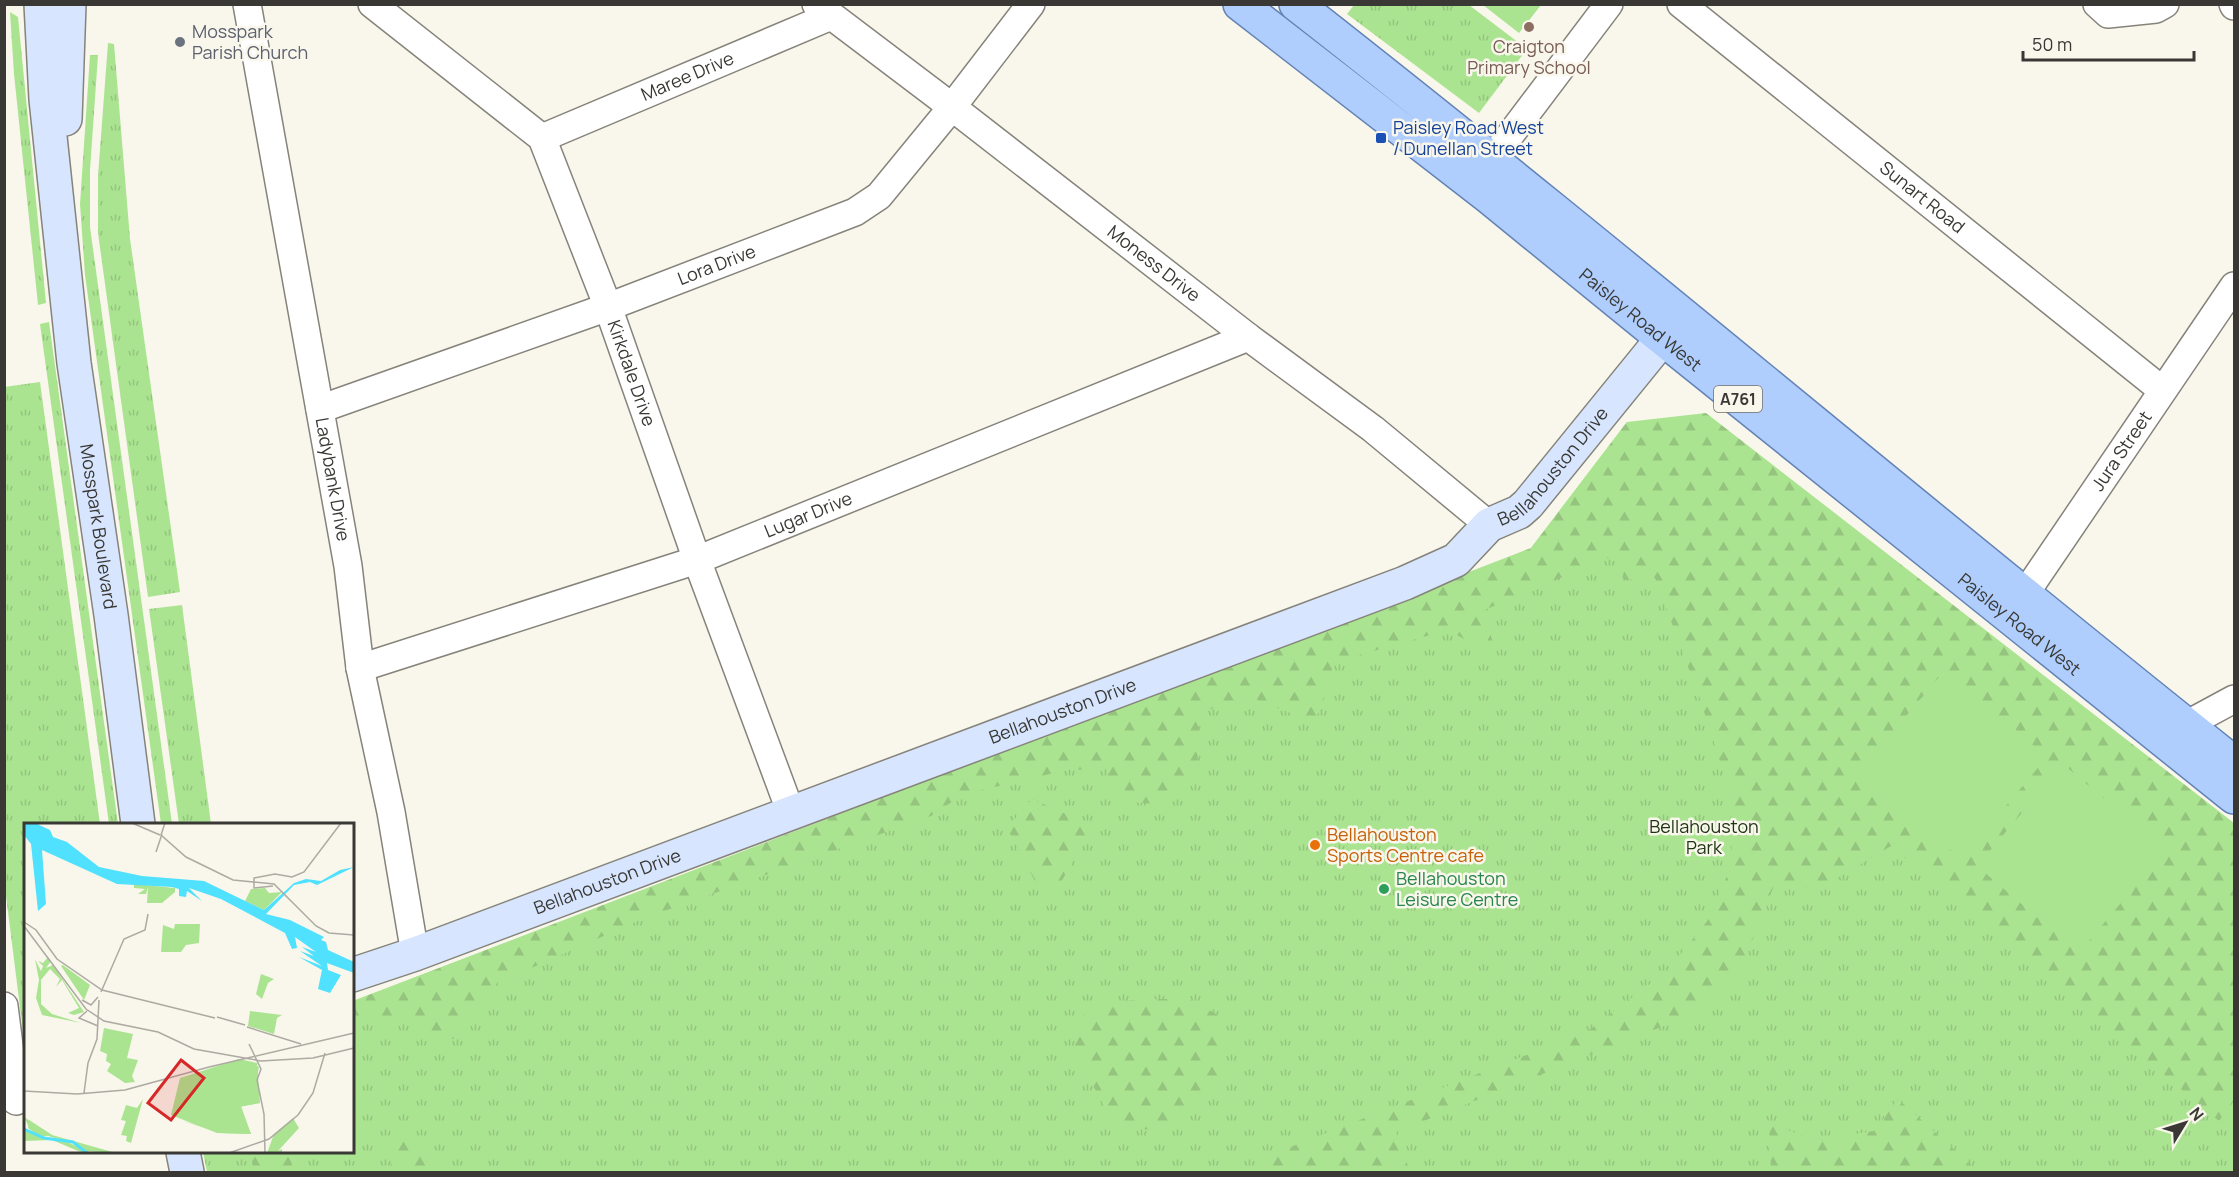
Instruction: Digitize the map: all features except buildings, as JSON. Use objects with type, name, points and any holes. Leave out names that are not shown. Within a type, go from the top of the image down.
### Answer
[{"type":"main road","name":"Paisley Road West","points":[[1240,4],[1489,197],[1672,327],[2178,735],[2235,797]]},
{"type":"main road","name":"Paisley Road West","points":[[1309,8],[1492,159],[1672,327]]},
{"type":"main road","name":"Paisley Road West","points":[[2178,735],[2235,763]]},
{"type":"street","points":[[27,4],[30,38],[46,99]]},
{"type":"street","name":"Mosspark Boulevard","points":[[41,4],[46,99],[74,363],[111,615],[138,823]]},
{"type":"street","name":"Mosspark Boulevard","points":[[60,229],[69,4]]},
{"type":"street","points":[[69,42],[76,4]]},
{"type":"street","name":"Ladybank Drive","points":[[247,4],[348,567],[360,668],[391,812],[415,954]]},
{"type":"street","points":[[372,4],[542,138]]},
{"type":"street","name":"Lora Drive","points":[[320,409],[608,307],[855,212],[879,196],[952,107],[1031,4]]},
{"type":"street","points":[[1492,159],[1609,4]]},
{"type":"street","name":"Sunart Road","points":[[1681,4],[2162,390]]},
{"type":"street","points":[[2097,4],[2108,14],[2156,9],[2165,4]]},
{"type":"street","points":[[1290,44],[1309,8]]},
{"type":"street","name":"Maree Drive","points":[[542,138],[824,10]]},
{"type":"street","name":"Moness Drive","points":[[824,10],[1248,337],[1373,429],[1489,525]]},
{"type":"street","name":"Kirkdale Drive","points":[[542,138],[608,307],[697,560],[791,813]]},
{"type":"street","name":"Jura Street","points":[[2017,606],[2162,390],[2231,301]]},
{"type":"street","name":"Bellahouston Drive","points":[[354,974],[415,954],[1405,583],[1456,560],[1489,525],[1519,512],[1528,504],[1672,327]]},
{"type":"street","name":"Lugar Drive","points":[[360,668],[697,560],[1248,337]]},
{"type":"street","points":[[2178,735],[2235,699]]},
{"type":"street","points":[[4,1006],[15,1101]]},
{"type":"street","points":[[183,1153],[187,1173]]},
{"type":"green space","points":[[1354,5],[1469,5],[1527,49],[1479,113],[1347,14]]},
{"type":"green space","points":[[1483,5],[1541,5],[1519,33]]},
{"type":"green space","points":[[10,12],[18,17],[46,303],[38,305],[14,74]]},
{"type":"green space","points":[[108,43],[114,44],[130,239],[180,592],[148,597],[98,233],[98,176]]},
{"type":"green space","points":[[90,55],[98,55],[90,170],[90,227],[172,823],[161,823],[85,275],[80,204]]},
{"type":"green space","points":[[49,322],[118,823],[109,823],[40,324]]},
{"type":"green space","points":[[40,382],[100,823],[24,823],[24,1039],[4,880],[4,387]]},
{"type":"green space","points":[[1706,413],[2234,823],[2234,1101],[2219,1121],[1891,846],[1819,889],[1775,883],[1740,971],[1704,1010],[1396,1132],[1410,1172],[1263,1172],[1262,1158],[1588,1031],[1668,970],[1708,920],[1732,864],[1730,793],[1700,699],[1655,578],[1625,580],[1615,555],[1482,611],[1499,659],[1448,630],[1334,662],[1323,702],[1314,722],[1247,696],[1200,713],[1197,774],[1170,805],[1119,801],[1107,769],[1067,770],[964,794],[931,816],[642,919],[497,983],[456,1039],[431,1036],[404,1019],[354,1024],[354,1001],[1531,548],[1627,422]]},
{"type":"green space","name":"Bellahouston Park","points":[[1627,422],[2234,824],[2234,1172],[207,1172],[203,1153],[354,1153],[354,1001],[1407,599],[1531,548]]},
{"type":"green space","points":[[182,605],[211,823],[179,823],[149,609]]},
{"type":"green space","points":[[1945,670],[2047,757],[1961,859],[1859,772]]},
{"type":"green space","points":[[2063,764],[2165,850],[2079,953],[1977,866]]},
{"type":"green space","points":[[1032,799],[1093,826],[1060,884],[1037,885],[1007,828]]},
{"type":"green space","points":[[1188,998],[1216,1014],[1224,1080],[1165,1132],[1114,1125],[1074,1050],[1077,1028],[1092,1002]]},
{"type":"green space","points":[[1898,1099],[1979,1172],[1771,1172],[1769,1123],[1814,1140],[1874,1131]]},
{"type":"green space","points":[[397,1140],[412,1142],[434,1172],[390,1172],[392,1147]]},
{"type":"green space","points":[[250,1153],[290,1153],[293,1172],[254,1172]]},
{"type":"place","name":"Craigton Primary School","points":[[1529,27]]},
{"type":"place","name":"Mosspark Parish Church","points":[[180,42]]},
{"type":"place","name":"Paisley Road West / Dunellan Street","points":[[1381,138]]},
{"type":"place","name":"Bellahouston Sports Centre cafe","points":[[1315,845]]},
{"type":"place","name":"Bellahouston Leisure Centre","points":[[1384,889]]}]
